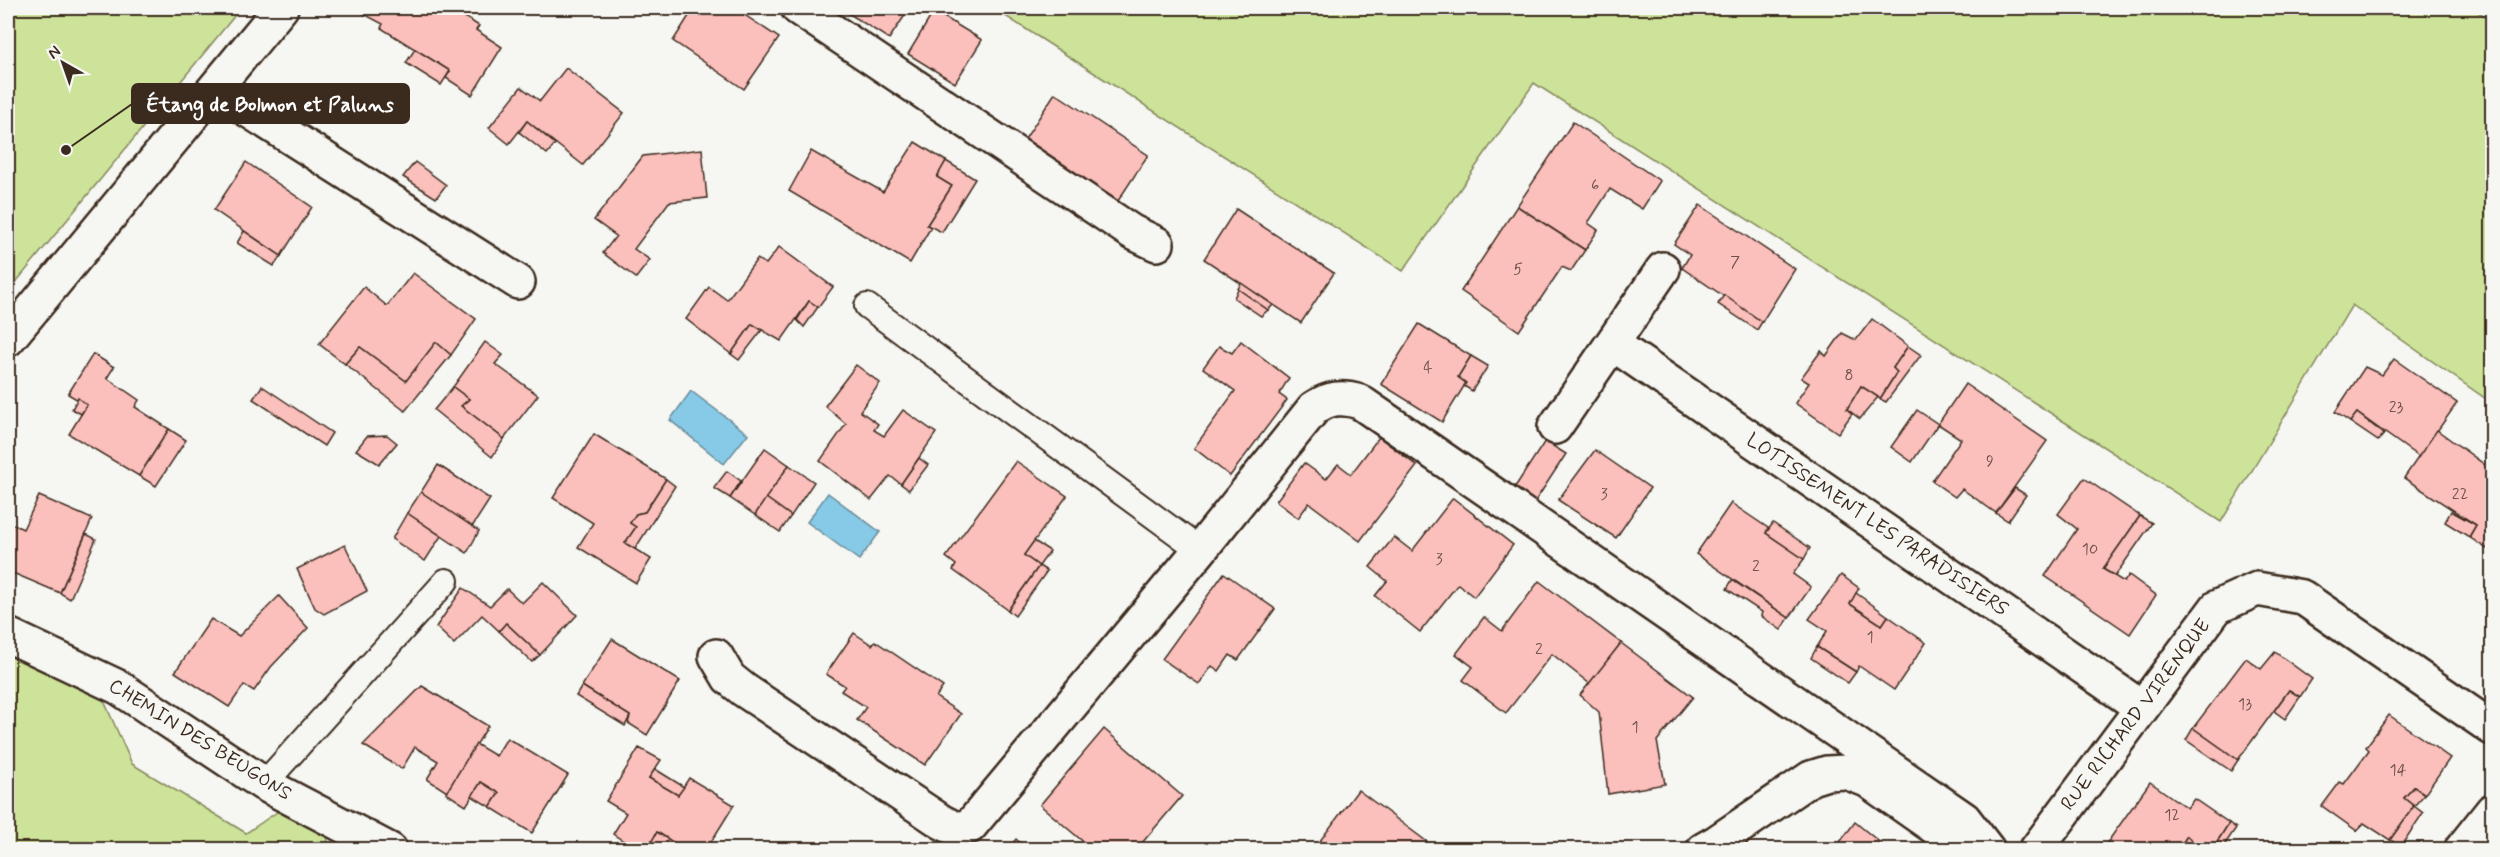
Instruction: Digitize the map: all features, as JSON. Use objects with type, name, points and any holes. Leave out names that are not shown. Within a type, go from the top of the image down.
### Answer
[{"type":"street","points":[[8,339],[281,8]]},
{"type":"street","points":[[798,8],[1132,232],[1156,244]]},
{"type":"street","points":[[215,89],[518,282]]},
{"type":"street","points":[[1555,427],[1663,269]]},
{"type":"street","name":"LOTISSEMENT LES PARADISIERS","points":[[1613,344],[2141,707]]},
{"type":"street","points":[[716,656],[729,678],[744,690],[942,822],[956,829],[970,826],[1200,550],[1314,408],[1335,398],[1360,402],[1964,819],[1988,849]]},
{"type":"street","name":"RUE RICHARD VIRENQUE","points":[[2036,849],[2217,607],[2257,589],[2302,597],[2493,728]]},
{"type":"street","name":"CHEMIN DES BEUGONS","points":[[8,635],[118,687],[264,784],[390,849]]},
{"type":"street","points":[[1702,849],[1717,842],[1811,778],[1827,773],[1846,772],[1867,780],[1967,849]]},
{"type":"street","points":[[2461,849],[2493,811]]},
{"type":"lane","points":[[867,306],[1200,550]]},
{"type":"lane","points":[[264,784],[446,582]]},
{"type":"green space","points":[[8,8],[241,8],[8,292]]},
{"type":"green space","points":[[993,8],[2471,8],[2492,20],[2492,403],[2352,305],[2221,522],[1534,83],[1403,271]]},
{"type":"green space","points":[[8,651],[101,694],[132,764],[246,833],[280,810],[327,833],[328,849],[8,850]]},
{"type":"water","points":[[691,391],[748,434],[724,464],[670,420]]},
{"type":"water","points":[[828,493],[880,532],[859,560],[807,522]]},
{"type":"building","points":[[365,8],[451,8],[479,26],[476,30],[502,47],[472,95],[446,78],[450,71],[381,28],[383,24],[362,13]]},
{"type":"building","points":[[694,8],[734,8],[779,38],[744,89],[673,41]]},
{"type":"building","points":[[840,8],[910,8],[889,39]]},
{"type":"building","points":[[934,11],[982,40],[955,83],[908,54]]},
{"type":"building","points":[[415,49],[450,71],[441,85],[406,63]]},
{"type":"building","points":[[566,68],[624,113],[583,165],[527,121],[509,144],[489,128],[521,87],[540,101]]},
{"type":"building","points":[[1055,93],[1148,155],[1118,201],[1025,139]]},
{"type":"building","points":[[527,121],[555,144],[547,154],[519,132]]},
{"type":"building","points":[[1573,122],[1660,181],[1642,209],[1610,189],[1588,223],[1598,230],[1585,250],[1517,206]]},
{"type":"building","points":[[915,142],[946,161],[937,177],[952,186],[927,225],[931,227],[910,263],[789,191],[811,151],[883,192]]},
{"type":"building","points":[[702,149],[707,198],[669,202],[634,249],[650,260],[636,278],[603,253],[616,236],[594,220],[643,156]]},
{"type":"building","points":[[946,161],[975,179],[942,232],[927,225],[952,186],[937,177]]},
{"type":"building","points":[[246,162],[312,207],[281,256],[214,210]]},
{"type":"building","points":[[415,162],[446,185],[436,198],[403,177]]},
{"type":"building","points":[[1700,205],[1795,269],[1762,322],[1682,268],[1690,255],[1674,244]]},
{"type":"building","points":[[1517,206],[1585,250],[1571,271],[1562,267],[1519,331],[1461,291]]},
{"type":"building","points":[[1236,209],[1334,273],[1301,323],[1204,259]]},
{"type":"building","points":[[244,231],[281,256],[274,266],[237,243]]},
{"type":"building","points":[[779,247],[833,287],[818,307],[809,301],[781,341],[752,324],[731,354],[686,319],[709,287],[727,300],[757,259],[766,264]]},
{"type":"building","points":[[413,273],[476,319],[451,355],[436,342],[406,381],[360,347],[345,364],[319,344],[364,287],[387,306]]},
{"type":"building","points":[[1241,283],[1273,305],[1268,310],[1238,289]]},
{"type":"building","points":[[1238,289],[1268,310],[1261,316],[1234,298]]},
{"type":"building","points":[[1724,295],[1762,322],[1757,330],[1718,304]]},
{"type":"building","points":[[809,301],[818,307],[804,327],[797,320]]},
{"type":"building","points":[[1872,319],[1908,346],[1893,368],[1897,372],[1880,399],[1861,386],[1847,409],[1852,414],[1838,433],[1795,403],[1809,383],[1801,378],[1821,351],[1826,356],[1842,333],[1856,340]]},
{"type":"building","points":[[752,324],[762,330],[739,360],[731,354]]},
{"type":"building","points":[[1419,324],[1471,356],[1458,377],[1466,383],[1442,422],[1381,384]]},
{"type":"building","points":[[1241,341],[1289,378],[1279,394],[1287,400],[1230,476],[1194,448],[1235,391],[1203,368],[1219,346],[1232,353]]},
{"type":"building","points":[[436,342],[451,355],[405,411],[345,364],[360,347],[406,381]]},
{"type":"building","points":[[485,342],[503,355],[495,364],[538,395],[504,439],[461,406],[469,399],[453,387]]},
{"type":"building","points":[[1908,346],[1921,355],[1886,402],[1880,399],[1897,372],[1893,368]]},
{"type":"building","points":[[93,354],[114,367],[107,378],[139,400],[135,407],[169,429],[139,476],[69,434],[87,405],[68,394]]},
{"type":"building","points":[[1471,356],[1488,366],[1472,391],[1464,386],[1466,383],[1458,377]]},
{"type":"building","points":[[2394,359],[2457,403],[2419,457],[2357,413],[2350,422],[2335,412],[2365,367],[2382,375]]},
{"type":"building","points":[[856,365],[880,383],[860,411],[878,424],[874,430],[884,436],[903,410],[936,433],[901,484],[890,476],[871,500],[820,461],[846,424],[825,406]]},
{"type":"building","points":[[1965,384],[2047,441],[1996,513],[1962,489],[1955,497],[1932,481],[1961,439],[1938,424]]},
{"type":"building","points":[[262,386],[332,433],[324,446],[253,399]]},
{"type":"building","points":[[1861,386],[1878,397],[1860,419],[1847,409]]},
{"type":"building","points":[[453,387],[469,399],[461,406],[504,439],[492,457],[434,410]]},
{"type":"building","points":[[78,398],[87,405],[81,414],[72,409]]},
{"type":"building","points":[[1917,410],[1938,424],[1912,462],[1891,447]]},
{"type":"building","points":[[2357,413],[2384,434],[2378,441],[2350,422]]},
{"type":"building","points":[[169,429],[186,440],[156,486],[139,476]]},
{"type":"building","points":[[2437,430],[2492,470],[2492,541],[2487,549],[2469,537],[2476,525],[2404,478]]},
{"type":"building","points":[[594,434],[666,479],[645,512],[636,514],[630,523],[636,527],[625,543],[651,559],[636,583],[578,547],[593,523],[553,498]]},
{"type":"building","points":[[387,435],[397,443],[379,464],[356,450],[367,436]]},
{"type":"building","points":[[1379,437],[1417,466],[1360,541],[1309,503],[1298,518],[1276,501],[1304,463],[1326,479],[1338,464],[1351,474]]},
{"type":"building","points":[[1545,441],[1566,454],[1534,503],[1513,490]]},
{"type":"building","points":[[765,448],[789,465],[755,515],[730,498]]},
{"type":"building","points":[[1595,450],[1650,488],[1616,538],[1558,500]]},
{"type":"building","points":[[919,458],[928,465],[909,490],[901,484]]},
{"type":"building","points":[[1016,461],[1067,496],[1024,555],[1039,566],[1008,610],[953,570],[956,565],[946,557]]},
{"type":"building","points":[[438,465],[490,499],[472,527],[421,492]]},
{"type":"building","points":[[789,465],[814,482],[791,516],[766,498]]},
{"type":"building","points":[[727,471],[741,481],[730,498],[714,488]]},
{"type":"building","points":[[2084,478],[2140,516],[2103,569],[2124,582],[2129,575],[2156,595],[2130,634],[2045,576],[2077,529],[2058,514]]},
{"type":"building","points":[[666,479],[675,486],[635,549],[625,543],[636,527],[630,523],[636,514],[645,512]]},
{"type":"building","points":[[2015,488],[2026,495],[2008,521],[1996,513]]},
{"type":"building","points":[[421,492],[479,531],[467,553],[407,513]]},
{"type":"building","points":[[39,496],[92,519],[60,593],[8,571],[8,522],[23,529]]},
{"type":"building","points":[[766,498],[791,516],[780,532],[755,515]]},
{"type":"building","points":[[1453,498],[1513,545],[1474,597],[1458,584],[1420,632],[1375,596],[1387,581],[1370,567],[1394,537],[1412,551]]},
{"type":"building","points":[[1731,503],[1768,528],[1766,533],[1804,559],[1793,574],[1811,587],[1789,618],[1696,554]]},
{"type":"building","points":[[2451,511],[2476,525],[2469,537],[2445,522]]},
{"type":"building","points":[[407,513],[441,536],[425,561],[392,539]]},
{"type":"building","points":[[2140,516],[2152,523],[2115,576],[2103,569]]},
{"type":"building","points":[[1773,523],[1810,548],[1804,559],[1766,533]]},
{"type":"building","points":[[86,534],[96,539],[70,599],[60,593]]},
{"type":"building","points":[[1034,541],[1050,551],[1039,566],[1024,555]]},
{"type":"building","points":[[345,545],[367,591],[324,614],[315,608],[297,569]]},
{"type":"building","points":[[1039,566],[1047,571],[1015,616],[1008,610]]},
{"type":"building","points":[[1224,573],[1275,609],[1238,660],[1230,655],[1219,671],[1212,666],[1199,684],[1162,659]]},
{"type":"building","points":[[1841,575],[1859,588],[1850,604],[1882,625],[1888,616],[1926,643],[1894,690],[1859,666],[1856,672],[1817,647],[1827,631],[1809,619]]},
{"type":"building","points":[[1732,580],[1789,618],[1781,630],[1761,616],[1762,612],[1727,589]]},
{"type":"building","points":[[1539,581],[1621,643],[1590,684],[1552,654],[1506,713],[1463,680],[1473,667],[1456,654],[1484,617],[1502,631]]},
{"type":"building","points":[[543,582],[577,615],[540,655],[506,623],[499,631],[482,615],[454,644],[436,627],[463,588],[490,606],[507,589],[522,603]]},
{"type":"building","points":[[1856,593],[1888,616],[1882,625],[1850,604]]},
{"type":"building","points":[[279,596],[308,628],[271,667],[254,691],[244,685],[229,707],[175,672],[211,619],[239,636]]},
{"type":"building","points":[[506,623],[540,655],[532,662],[499,631]]},
{"type":"building","points":[[854,633],[872,645],[875,641],[943,687],[936,697],[961,714],[925,765],[857,720],[866,707],[841,691],[845,686],[826,674]]},
{"type":"building","points":[[612,639],[680,681],[647,735],[628,723],[630,716],[582,686]]},
{"type":"building","points":[[1621,643],[1693,697],[1657,741],[1665,784],[1608,794],[1599,712],[1580,695]]},
{"type":"building","points":[[1817,647],[1856,672],[1848,683],[1811,658]]},
{"type":"building","points":[[2275,652],[2312,679],[2300,697],[2289,690],[2238,760],[2193,728],[2246,658],[2261,669]]},
{"type":"building","points":[[422,686],[488,726],[447,792],[427,779],[438,761],[415,747],[402,769],[363,745]]},
{"type":"building","points":[[582,686],[630,716],[625,726],[576,696]]},
{"type":"building","points":[[2289,690],[2300,697],[2285,719],[2274,711]]},
{"type":"building","points":[[2389,715],[2450,758],[2425,794],[2414,787],[2404,798],[2414,806],[2390,840],[2364,823],[2357,831],[2322,806],[2340,782],[2344,784],[2369,750],[2366,747]]},
{"type":"building","points":[[2193,728],[2238,760],[2231,771],[2186,740]]},
{"type":"building","points":[[1104,729],[1182,796],[1136,850],[1093,850],[1040,805]]},
{"type":"building","points":[[507,738],[568,775],[532,833],[490,807],[499,793],[481,782],[466,806],[446,793],[476,744],[496,756]]},
{"type":"building","points":[[639,748],[661,760],[649,778],[678,795],[689,778],[734,805],[706,850],[685,850],[657,832],[647,850],[637,850],[613,834],[626,813],[606,801]]},
{"type":"building","points":[[655,769],[684,787],[678,795],[649,778]]},
{"type":"building","points":[[481,782],[499,793],[490,807],[472,796]]},
{"type":"building","points":[[2150,782],[2187,808],[2194,799],[2229,823],[2212,850],[2202,850],[2187,836],[2178,850],[2102,850]]},
{"type":"building","points":[[2414,787],[2425,794],[2414,806],[2404,798]]},
{"type":"building","points":[[1358,790],[1438,850],[1329,850],[1319,842]]},
{"type":"building","points":[[2414,806],[2423,813],[2401,846],[2390,840]]},
{"type":"building","points":[[1855,822],[1889,850],[1834,850]]},
{"type":"building","points":[[2229,823],[2236,828],[2221,850],[2212,850]]},
{"type":"building","points":[[657,832],[685,850],[647,850]]},
{"type":"building","points":[[2187,836],[2196,846],[2194,850],[2178,850]]},
{"type":"building","points":[[1016,839],[1028,850],[1007,850]]},
{"type":"place","name":"Étang de Bolmon et Paluns","points":[[66,150]]}]
